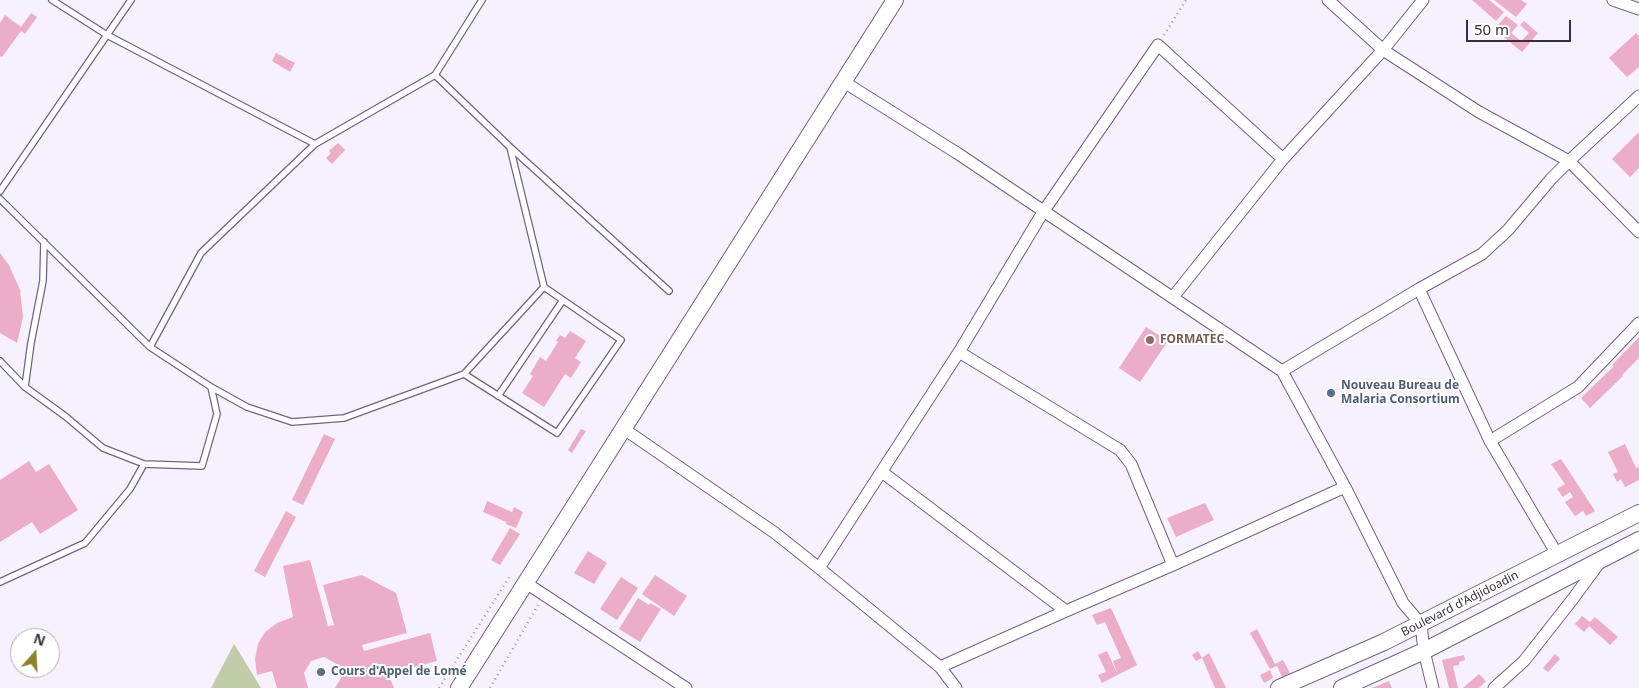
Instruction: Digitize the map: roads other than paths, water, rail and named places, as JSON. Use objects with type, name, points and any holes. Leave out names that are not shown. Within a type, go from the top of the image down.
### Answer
[{"type":"street","points":[[459,688],[895,0]]},
{"type":"street","points":[[1328,0],[1383,50],[1479,112],[1569,162],[1639,232]]},
{"type":"street","points":[[1173,297],[1283,159],[1383,50],[1423,0]]},
{"type":"street","points":[[1614,0],[1639,9]]},
{"type":"street","points":[[819,568],[959,352],[1043,212],[1158,45],[1283,159]]},
{"type":"street","points":[[844,82],[957,153],[1282,371],[1345,487],[1404,603],[1421,624],[1424,651],[1433,688]]},
{"type":"street","points":[[1282,371],[1482,254],[1508,230],[1551,179],[1639,96]]},
{"type":"street","points":[[1419,290],[1490,441],[1558,554]]},
{"type":"street","points":[[1490,441],[1578,387],[1639,323]]},
{"type":"street","points":[[959,352],[1120,450],[1131,464],[1173,565]]},
{"type":"street","points":[[624,429],[775,534],[819,568],[940,668],[956,688]]},
{"type":"street","points":[[882,472],[1066,611]]},
{"type":"street","points":[[940,668],[1345,487]]},
{"type":"street","name":"Boulevard d'Adjidoadin","points":[[1279,688],[1384,642],[1639,513]]},
{"type":"street","name":"Boulevard d'Adjidoadin","points":[[1342,688],[1424,651],[1639,540]]},
{"type":"street","points":[[1494,688],[1524,661],[1602,560]]},
{"type":"street","points":[[526,583],[672,684],[686,688]]},
{"type":"lane","points":[[52,0],[107,35],[315,144]]},
{"type":"lane","points":[[0,191],[131,0]]},
{"type":"lane","points":[[150,347],[201,253],[315,144],[435,75],[482,0]]},
{"type":"lane","points":[[435,75],[510,147],[668,291]]},
{"type":"lane","points":[[464,374],[557,433],[621,340],[544,287],[510,147]]},
{"type":"lane","points":[[0,199],[150,347],[211,387],[246,407],[292,422],[344,418],[464,374],[544,287]]},
{"type":"lane","points":[[25,387],[42,281],[44,242]]},
{"type":"lane","points":[[498,396],[563,300]]},
{"type":"lane","points":[[0,361],[25,387],[65,416],[103,448],[144,464],[202,466],[217,414],[211,387]]},
{"type":"lane","points":[[0,582],[85,543],[130,489],[144,464]]},
{"type":"place","name":"FORMATEC","points":[[1150,340]]},
{"type":"place","name":"Nouveau Bureau de Malaria Consortium","points":[[1331,393]]},
{"type":"place","name":"Cours d'Appel de Lomé","points":[[321,672]]}]
